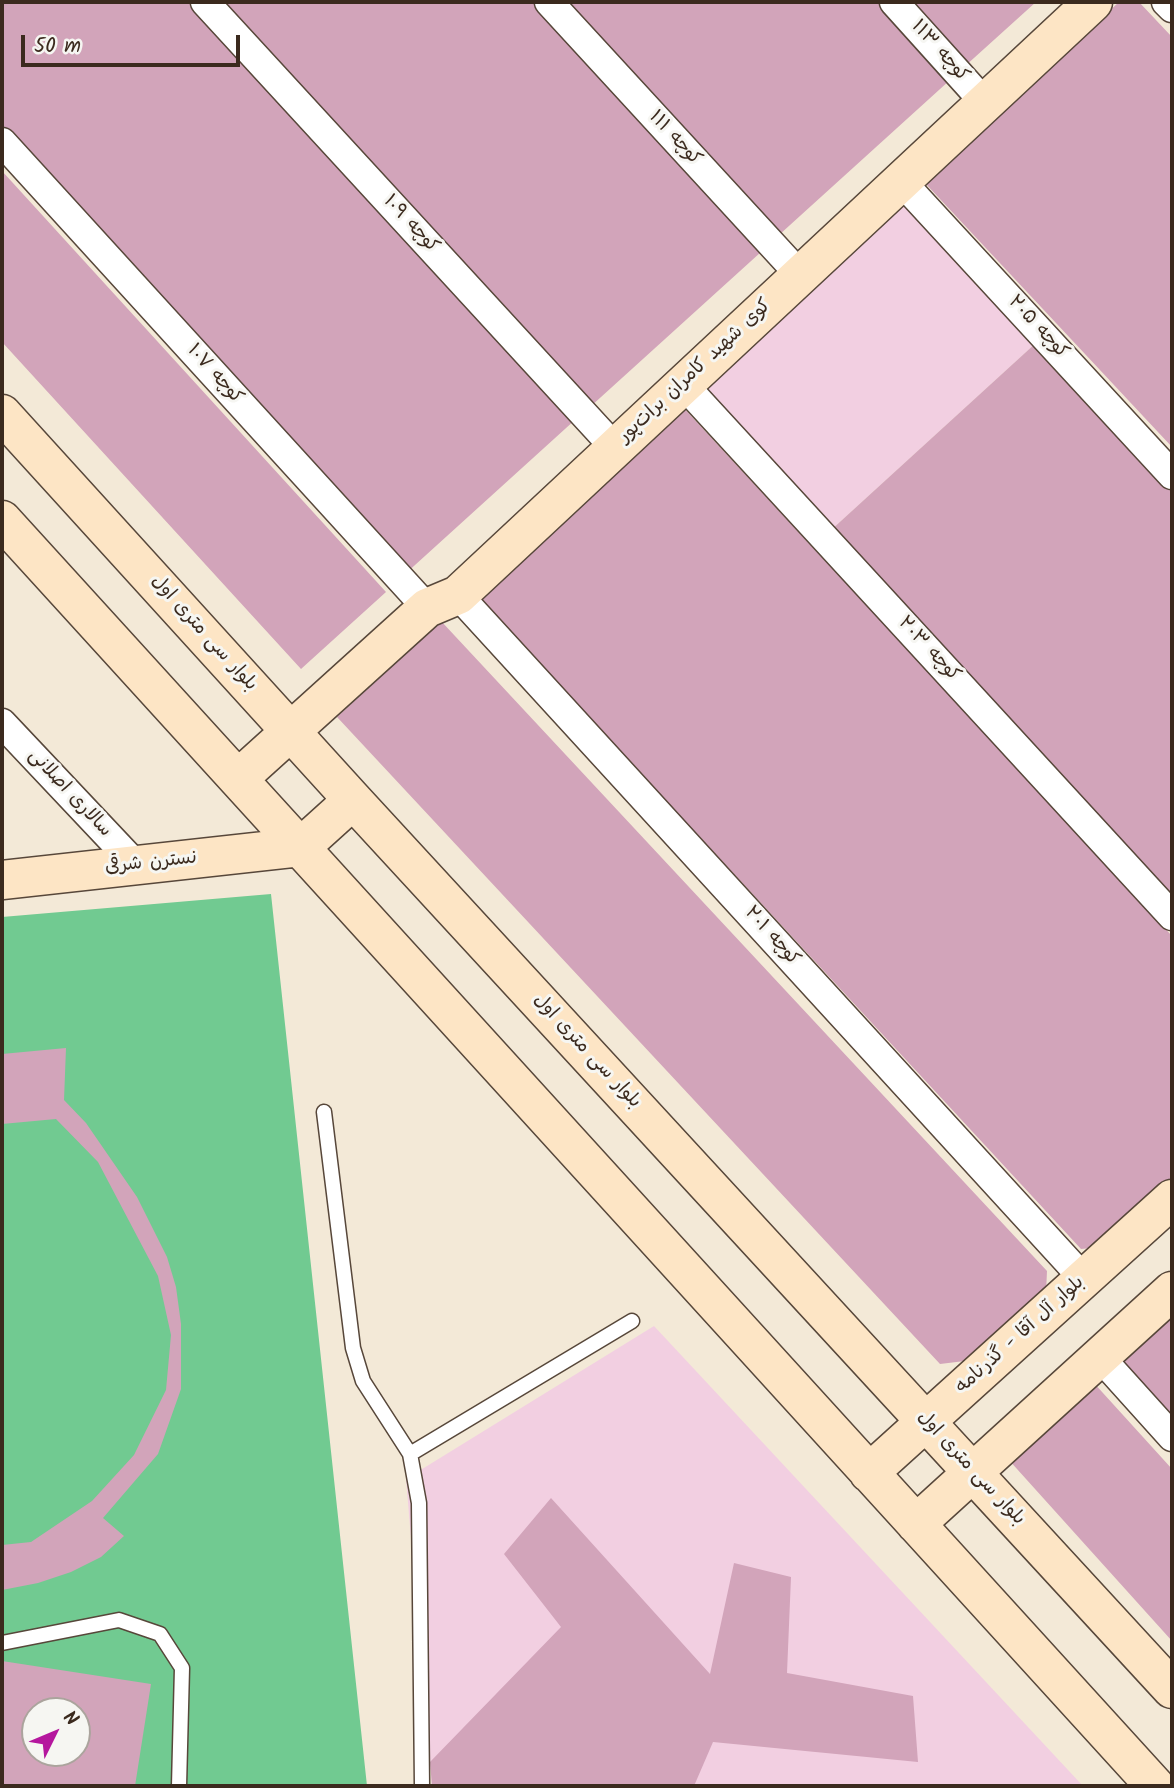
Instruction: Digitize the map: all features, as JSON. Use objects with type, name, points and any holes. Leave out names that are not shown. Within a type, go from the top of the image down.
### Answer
[{"type":"main road","name":"کوی شهید کامران برات‌پور","points":[[239,778],[615,448],[1093,2]]},
{"type":"main road","name":"بلوار سی متری اول","points":[[2,414],[353,800],[1172,1689]]},
{"type":"main road","points":[[2,520],[1155,1786]]},
{"type":"main road","points":[[301,847],[353,800]]},
{"type":"main road","name":"نسترن شرقی","points":[[2,880],[301,847]]},
{"type":"main road","name":"بلوار آل آقا - گذرنامه","points":[[869,1473],[1172,1199]]},
{"type":"main road","points":[[916,1524],[1172,1291]]},
{"type":"street","name":"کوچه ۱۰۹","points":[[205,2],[615,448]]},
{"type":"street","name":"کوچه ۱۱۱","points":[[549,2],[800,275]]},
{"type":"street","name":"کوچه ۱۱۳","points":[[894,2],[985,103]]},
{"type":"street","points":[[1166,2],[1172,8]]},
{"type":"street","name":"کوچه ۱۰۷","points":[[2,142],[442,601]]},
{"type":"street","name":"کوچه ۲۰۵","points":[[901,181],[1172,475]]},
{"type":"street","name":"کوچه ۲۰۳","points":[[683,384],[1172,916]]},
{"type":"street","name":"کوچه ۲۰۱","points":[[442,601],[1084,1279]]},
{"type":"street","name":"سالاری اصلانی","points":[[2,723],[136,865]]},
{"type":"street","points":[[1100,1357],[1172,1437]]},
{"type":"lane","points":[[324,1112],[353,1348],[363,1381],[410,1454],[419,1503],[422,1786]]},
{"type":"lane","points":[[410,1454],[632,1321]]},
{"type":"lane","points":[[2,1643],[119,1620],[160,1634],[182,1668],[179,1786]]},
{"type":"shaded area","points":[[906,200],[1037,342],[830,531],[700,390]]},
{"type":"shaded area","points":[[654,1326],[1083,1786],[432,1786],[406,1479]]},
{"type":"green space","points":[[271,894],[367,1786],[2,1786],[2,917]]},
{"type":"building","points":[[2,2],[194,2],[576,419],[404,575],[2,133]]},
{"type":"building","points":[[220,2],[533,2],[761,252],[590,407]]},
{"type":"building","points":[[566,2],[878,2],[950,80],[779,235]]},
{"type":"building","points":[[904,2],[1036,2],[964,67]]},
{"type":"building","points":[[1119,2],[1139,2],[1172,37],[1172,447],[925,183]]},
{"type":"building","points":[[2,171],[386,592],[301,669],[2,342]]},
{"type":"building","points":[[1037,342],[1172,489],[1172,903],[830,531]]},
{"type":"building","points":[[681,405],[1172,936],[1172,1181],[1102,1247],[1081,1249],[475,594]]},
{"type":"building","points":[[441,621],[1047,1271],[1046,1293],[973,1360],[940,1364],[337,717]]},
{"type":"building","points":[[66,1048],[64,1100],[86,1123],[137,1197],[167,1257],[176,1287],[181,1324],[181,1389],[158,1454],[103,1518],[124,1536],[101,1557],[71,1572],[38,1583],[2,1590],[2,1545],[31,1542],[92,1501],[134,1455],[166,1390],[171,1335],[158,1276],[98,1162],[56,1119],[2,1124],[2,1054]]},
{"type":"building","points":[[1172,1308],[1172,1421],[1116,1359]]},
{"type":"building","points":[[1093,1382],[1172,1469],[1172,1641],[1008,1459]]},
{"type":"building","points":[[551,1498],[710,1674],[734,1563],[791,1577],[787,1673],[913,1696],[918,1762],[713,1742],[694,1786],[432,1786],[430,1762],[561,1627],[504,1554]]},
{"type":"building","points":[[2,1661],[151,1684],[135,1786],[2,1786]]}]
